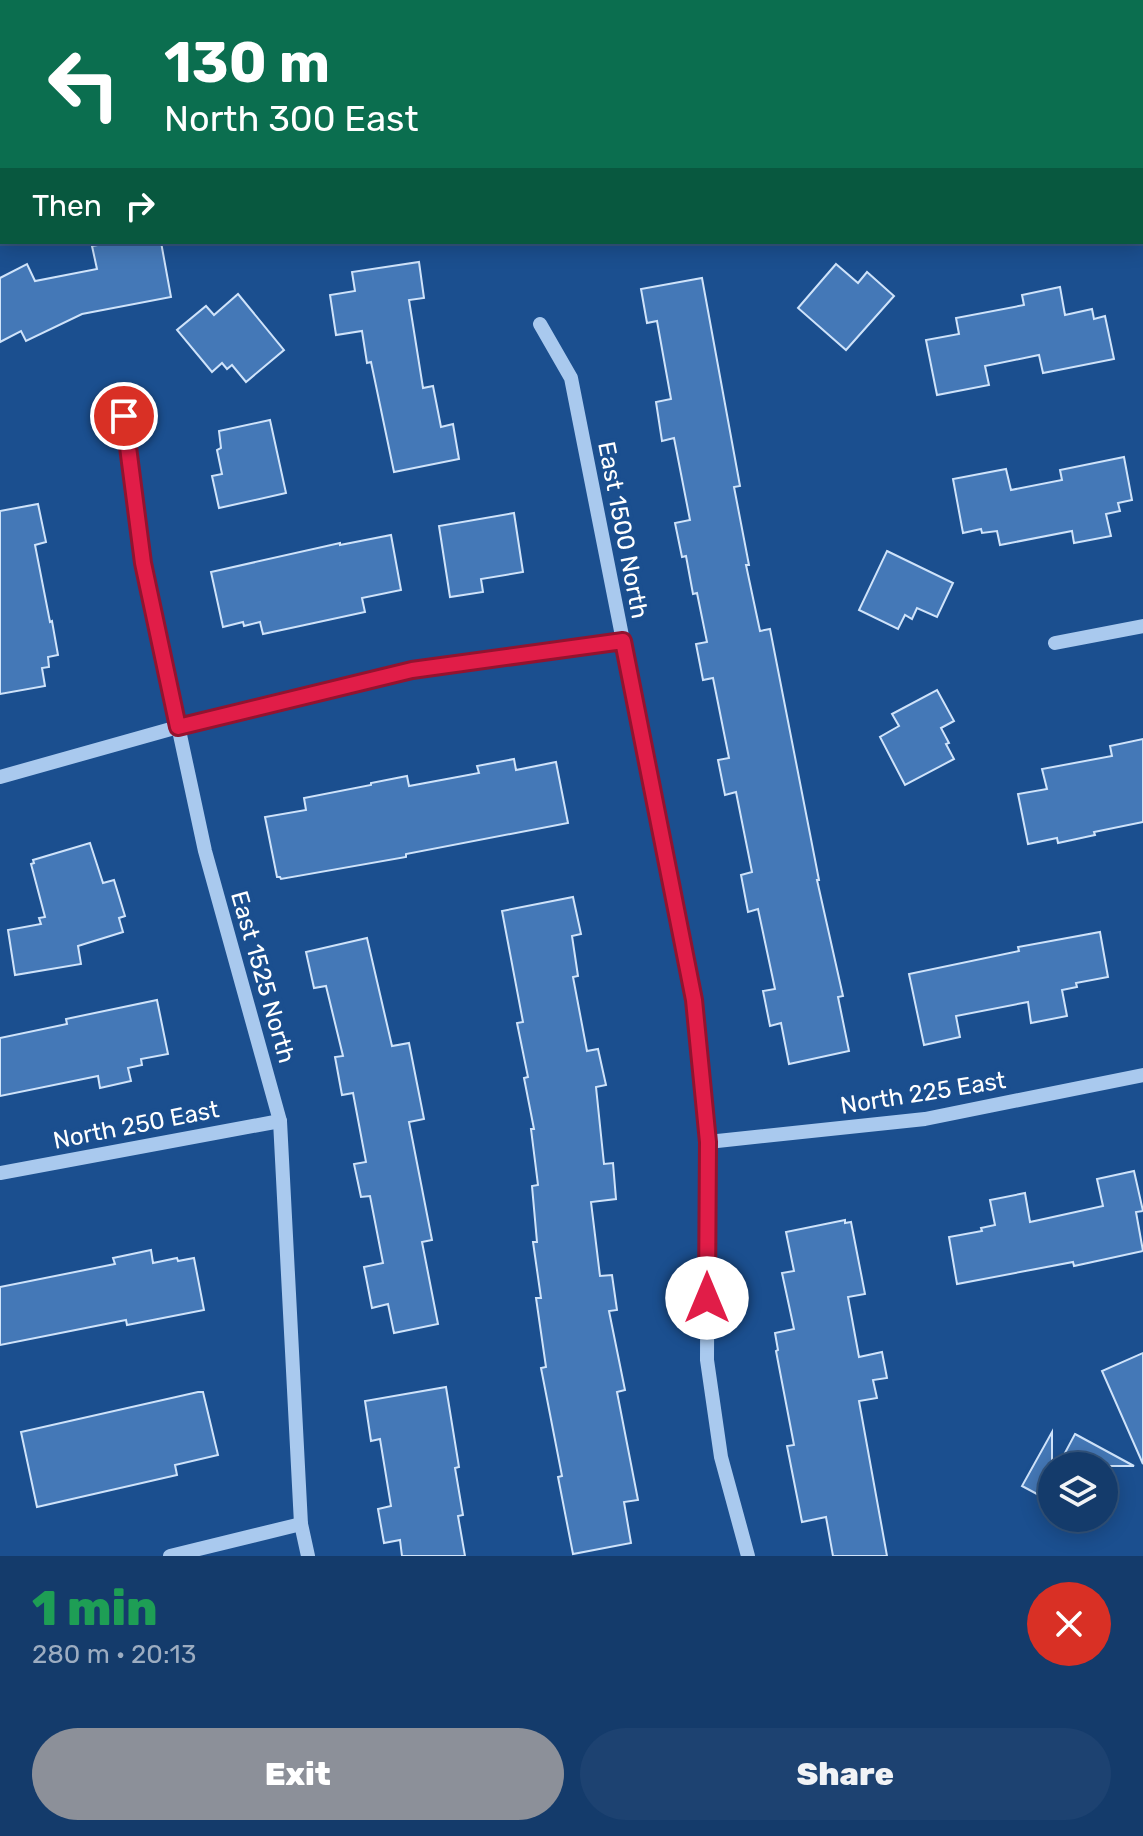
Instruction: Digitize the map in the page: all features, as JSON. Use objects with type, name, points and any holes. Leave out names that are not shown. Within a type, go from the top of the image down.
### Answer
[{"type":"street","name":"East 1500 North","points":[[540,324],[571,378],[694,1000],[708,1142],[707,1360],[721,1457],[748,1556]]},
{"type":"street","name":"East 1525 North","points":[[124,416],[143,563],[205,851],[280,1121],[301,1524],[308,1556]]},
{"type":"street","points":[[1055,643],[1143,626]]},
{"type":"street","points":[[0,777],[178,727],[412,670],[623,641]]},
{"type":"street","name":"North 225 East","points":[[708,1142],[925,1119],[1143,1075]]},
{"type":"street","name":"North 250 East","points":[[0,1173],[280,1121]]},
{"type":"street","points":[[170,1556],[301,1524]]},
{"type":"building","points":[[161,244],[171,297],[82,314],[26,341],[21,331],[0,342],[0,278],[27,264],[35,281],[97,269],[92,246]]},
{"type":"building","points":[[419,262],[424,298],[409,300],[423,388],[433,386],[441,427],[453,424],[459,459],[394,472],[362,331],[336,335],[330,295],[355,291],[352,272]]},
{"type":"building","points":[[836,264],[858,283],[867,272],[894,296],[846,350],[798,308]]},
{"type":"building","points":[[702,278],[740,486],[734,487],[749,565],[746,565],[760,631],[770,629],[817,880],[843,996],[838,997],[849,1051],[789,1064],[781,1023],[770,1026],[763,991],[775,989],[758,909],[748,912],[741,875],[752,872],[736,792],[725,795],[718,760],[729,758],[713,678],[703,680],[696,644],[707,642],[697,593],[693,594],[686,556],[682,557],[675,523],[690,520],[674,438],[662,441],[656,402],[671,399],[657,321],[647,323],[641,289]]},
{"type":"building","points":[[1060,287],[1065,315],[1092,309],[1094,319],[1105,316],[1114,359],[1043,373],[1039,355],[985,366],[989,385],[937,395],[926,340],[959,334],[956,318],[1024,305],[1022,295]]},
{"type":"building","points":[[238,294],[284,350],[246,382],[232,365],[227,369],[222,363],[212,372],[177,330],[206,306],[214,315]]},
{"type":"building","points":[[270,420],[286,493],[219,508],[212,476],[222,474],[217,450],[221,448],[219,431]]},
{"type":"building","points":[[1124,457],[1132,500],[1118,503],[1120,511],[1106,514],[1111,536],[1074,543],[1072,531],[1000,545],[997,531],[982,533],[981,529],[963,533],[953,479],[1006,469],[1011,490],[1062,480],[1060,470]]},
{"type":"building","points":[[38,504],[46,542],[35,545],[58,655],[48,657],[49,667],[42,668],[45,686],[0,694],[0,511]]},
{"type":"building","points":[[514,513],[523,572],[481,579],[483,592],[450,597],[439,526]]},
{"type":"building","points":[[391,535],[401,590],[362,598],[365,612],[263,634],[260,622],[223,627],[211,572],[340,543]]},
{"type":"building","points":[[887,551],[953,583],[937,617],[917,608],[912,619],[905,615],[898,629],[859,610]]},
{"type":"building","points":[[937,690],[954,721],[941,728],[954,759],[905,785],[880,737],[899,726],[892,714]]},
{"type":"building","points":[[1143,739],[1143,822],[1058,843],[1057,838],[1028,844],[1018,794],[1047,789],[1042,769],[1112,756],[1110,746]]},
{"type":"building","points":[[514,759],[516,770],[556,762],[568,823],[406,854],[406,857],[281,879],[277,877],[265,817],[306,810],[304,798],[407,776],[409,786],[479,773],[477,766]]},
{"type":"building","points":[[90,843],[103,883],[114,880],[125,916],[119,918],[123,932],[78,946],[81,964],[15,975],[8,930],[41,924],[39,918],[45,917],[31,864],[33,860]]},
{"type":"building","points":[[573,897],[581,934],[572,936],[578,976],[573,977],[587,1051],[598,1049],[606,1085],[596,1087],[604,1164],[613,1163],[616,1199],[591,1202],[600,1276],[612,1275],[617,1310],[609,1311],[625,1390],[617,1392],[638,1500],[624,1502],[631,1543],[573,1554],[541,1368],[546,1367],[536,1298],[541,1298],[533,1242],[537,1242],[532,1186],[538,1185],[531,1129],[534,1129],[517,1023],[523,1022],[502,911]]},
{"type":"building","points":[[1100,932],[1108,977],[1076,983],[1077,987],[1062,990],[1067,1016],[1031,1023],[1028,1002],[956,1016],[960,1037],[924,1045],[909,974],[1019,951],[1018,947]]},
{"type":"building","points":[[367,938],[392,1046],[409,1043],[424,1119],[409,1122],[432,1240],[422,1242],[438,1324],[394,1333],[388,1304],[372,1308],[364,1267],[383,1263],[370,1196],[361,1197],[354,1164],[366,1162],[353,1093],[342,1095],[335,1057],[343,1056],[326,986],[314,988],[306,952]]},
{"type":"building","points":[[157,1000],[168,1054],[141,1059],[142,1065],[128,1068],[131,1081],[100,1088],[98,1076],[0,1096],[0,1038],[67,1024],[66,1019]]},
{"type":"building","points":[[1134,1171],[1143,1211],[1136,1212],[1143,1251],[1074,1266],[1073,1262],[957,1284],[949,1237],[982,1231],[981,1228],[995,1225],[990,1200],[1025,1193],[1030,1222],[1103,1206],[1097,1179]]},
{"type":"building","points":[[845,1220],[845,1223],[851,1222],[865,1294],[848,1297],[859,1357],[882,1352],[887,1378],[873,1380],[877,1398],[859,1401],[887,1556],[833,1556],[826,1517],[802,1522],[787,1446],[794,1445],[775,1333],[794,1329],[782,1273],[794,1271],[786,1232]]},
{"type":"building","points":[[151,1250],[153,1263],[194,1258],[204,1310],[127,1325],[126,1320],[0,1345],[0,1287],[115,1264],[113,1258]]},
{"type":"building","points":[[1143,1353],[1143,1464],[1102,1371]]},
{"type":"building","points":[[446,1387],[459,1467],[455,1468],[463,1515],[458,1516],[465,1556],[402,1556],[400,1540],[384,1543],[378,1509],[391,1506],[380,1439],[371,1441],[365,1401]]},
{"type":"building","points":[[203,1392],[218,1455],[175,1465],[177,1475],[37,1507],[21,1432]]},
{"type":"building","points":[[1052,1432],[1052,1452],[1041,1452]]},
{"type":"building","points":[[1075,1434],[1108,1452],[1065,1452]]},
{"type":"building","points":[[1038,1457],[1038,1495],[1022,1486]]},
{"type":"building","points":[[1118,1457],[1134,1466],[1118,1466]]},
{"type":"route","points":[[124,416],[143,563],[178,727],[412,670],[623,641],[694,1000],[708,1142],[707,1298]]}]
